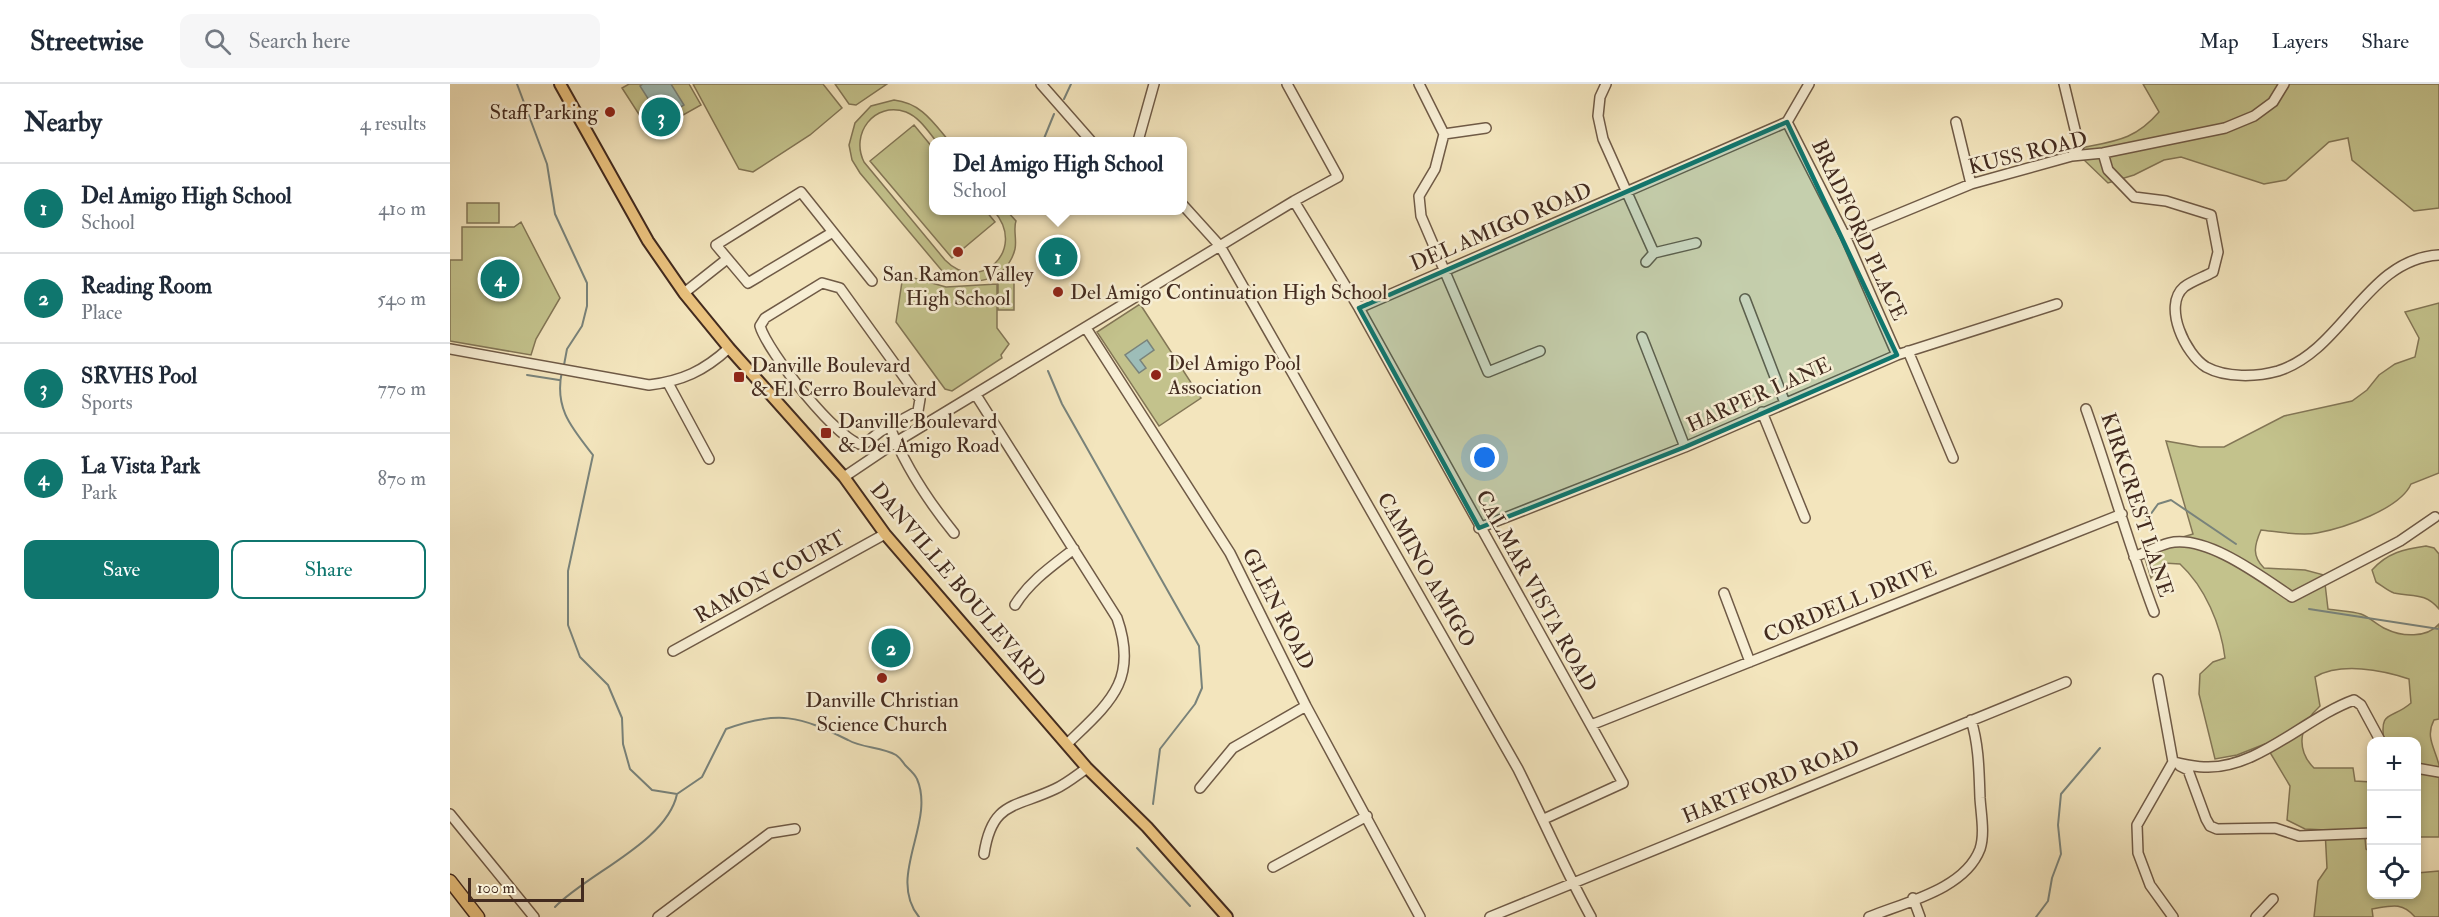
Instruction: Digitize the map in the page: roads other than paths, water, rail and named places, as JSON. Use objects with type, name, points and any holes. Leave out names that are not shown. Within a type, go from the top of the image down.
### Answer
[{"type":"highway","points":[[450,881],[478,917]]},
{"type":"main road","name":"DANVILLE BOULEVARD","points":[[560,84],[648,241],[684,293],[729,348],[844,477],[885,534],[1087,768],[1147,827],[1227,917]]},
{"type":"street","points":[[1041,84],[1087,137]]},
{"type":"street","points":[[1139,137],[1154,84]]},
{"type":"street","points":[[844,477],[896,442],[1294,201],[1338,177],[1287,84]]},
{"type":"street","points":[[1419,84],[1444,134],[1435,169],[1419,196],[1421,216],[1488,372],[1540,351]]},
{"type":"street","points":[[1606,84],[1600,97],[1598,116],[1604,139],[1654,253]]},
{"type":"street","points":[[1787,122],[1809,84]]},
{"type":"street","points":[[2064,84],[2079,146],[2072,156]]},
{"type":"street","points":[[2103,153],[2225,128],[2254,116],[2273,102],[2284,84]]},
{"type":"street","name":"DEL AMIGO ROAD","points":[[1359,308],[1787,122]]},
{"type":"street","name":"BRADFORD PLACE","points":[[1787,122],[1845,236],[1897,355]]},
{"type":"street","points":[[1956,122],[1971,184]]},
{"type":"street","points":[[1444,134],[1486,128]]},
{"type":"street","name":"KUSS ROAD","points":[[1845,236],[1971,184],[2072,156],[2103,153],[2108,170],[2134,197],[2166,201],[2206,212],[2214,219],[2218,252],[2213,272],[2184,288],[2175,306],[2180,328],[2190,350],[2206,367],[2218,372],[2240,375],[2280,370],[2315,348],[2396,268],[2439,255]]},
{"type":"street","points":[[833,232],[748,284],[716,245],[801,192],[833,232],[872,281]]},
{"type":"street","points":[[1294,201],[1359,308]]},
{"type":"street","name":"CAMINO AMIGO","points":[[1187,210],[1220,246],[1518,769],[1544,819],[1558,856],[1591,917]]},
{"type":"street","points":[[1647,262],[1654,253],[1696,243]]},
{"type":"street","points":[[684,293],[727,259]]},
{"type":"street","points":[[822,283],[840,288],[920,399],[918,411],[890,427],[862,445],[849,440],[790,377],[761,330],[765,318],[822,283]]},
{"type":"street","points":[[1745,300],[1785,403]]},
{"type":"street","name":"HARPER LANE","points":[[1479,528],[1685,447],[1897,355],[2057,304]]},
{"type":"street","name":"CALMAR VISTA ROAD","points":[[1359,308],[1479,528],[1623,783],[1544,819]]},
{"type":"street","name":"GLEN ROAD","points":[[1086,328],[1230,553],[1306,706],[1420,917]]},
{"type":"street","points":[[1642,337],[1685,447]]},
{"type":"street","points":[[450,349],[596,374],[639,385],[668,383],[694,375],[729,348]]},
{"type":"street","points":[[1908,351],[1953,458]]},
{"type":"street","points":[[668,383],[709,459]]},
{"type":"street","points":[[976,395],[1117,618],[1125,640],[1125,658],[1120,682],[1114,693],[1102,710],[1067,744]]},
{"type":"street","name":"KIRKCREST LANE","points":[[2086,409],[2154,612]]},
{"type":"street","points":[[1762,412],[1805,518]]},
{"type":"street","points":[[890,427],[896,442],[939,514],[954,532]]},
{"type":"street","name":"CORDELL DRIVE","points":[[1591,725],[2122,514]]},
{"type":"street","points":[[2134,557],[2170,543],[2194,545],[2231,558],[2292,597],[2400,541],[2435,518]]},
{"type":"street","name":"RAMON COURT","points":[[673,651],[885,534]]},
{"type":"street","points":[[1015,605],[1031,583],[1074,549]]},
{"type":"street","points":[[1724,593],[1750,662]]},
{"type":"street","points":[[2158,679],[2173,762],[2137,825],[2138,853],[2150,885],[2173,917]]},
{"type":"street","name":"HARTFORD ROAD","points":[[1490,917],[2066,682]]},
{"type":"street","points":[[2173,762],[2206,768],[2241,762],[2337,706],[2355,700],[2361,705],[2379,737]]},
{"type":"street","points":[[1200,788],[1233,748],[1306,706]]},
{"type":"street","points":[[1869,917],[1951,884],[1964,874],[1980,847],[1982,828],[1976,737],[1971,720]]},
{"type":"street","points":[[2173,762],[2188,770],[2206,819],[2210,826],[2217,829],[2275,828],[2299,836],[2367,833]]},
{"type":"street","points":[[984,854],[988,831],[1006,807],[1056,789],[1087,768]]},
{"type":"street","points":[[2421,769],[2439,772]]},
{"type":"street","points":[[450,814],[534,917]]},
{"type":"street","points":[[1273,867],[1367,816]]},
{"type":"street","points":[[658,917],[770,833],[795,830]]},
{"type":"street","points":[[1913,898],[1920,917]]},
{"type":"street","points":[[2256,917],[2273,899]]},
{"type":"water","points":[[643,84],[671,84],[684,105],[661,119],[640,86]]},
{"type":"water","points":[[1147,340],[1154,350],[1140,360],[1146,368],[1139,373],[1125,355]]},
{"type":"waterway","points":[[517,84],[547,164],[555,214],[587,283],[587,306],[582,326],[567,349],[564,365]]},
{"type":"waterway","points":[[1064,99],[1071,84]]},
{"type":"waterway","points":[[1045,137],[1054,114]]},
{"type":"waterway","points":[[562,371],[560,384],[562,406],[571,426],[593,455],[568,571],[568,625],[580,657],[608,685],[622,718],[623,744],[630,769],[652,790],[677,794],[702,777],[726,729],[760,719],[775,718],[788,718],[816,725],[859,745],[885,750],[896,755],[916,777],[921,796],[921,813],[907,884],[910,901],[919,917]]},
{"type":"waterway","points":[[1048,371],[1062,404],[1199,646],[1202,688],[1195,704],[1160,749],[1153,804]]},
{"type":"waterway","points":[[527,375],[559,380]]},
{"type":"waterway","points":[[2145,522],[2158,504],[2171,500],[2236,544]]},
{"type":"waterway","points":[[2309,609],[2439,629]]},
{"type":"waterway","points":[[2036,917],[2048,901],[2052,878],[2061,854],[2058,825],[2061,794],[2100,748]]},
{"type":"waterway","points":[[555,907],[569,894],[643,842],[670,811],[677,794]]},
{"type":"waterway","points":[[1137,848],[1190,906]]},
{"type":"place","name":"Staff Parking","points":[[610,112]]},
{"type":"place","name":"SRVHS Pool","points":[[661,117]]},
{"type":"place","name":"San Ramon Valley High School","points":[[958,252]]},
{"type":"place","name":"Del Amigo High School","points":[[1058,257]]},
{"type":"place","name":"La Vista Park","points":[[500,279]]},
{"type":"place","name":"Del Amigo Continuation High School","points":[[1058,292]]},
{"type":"place","name":"Del Amigo Pool Association","points":[[1156,375]]},
{"type":"place","name":"Danville Boulevard & El Cerro Boulevard","points":[[739,377]]},
{"type":"place","name":"Danville Boulevard & Del Amigo Road","points":[[826,433]]},
{"type":"place","name":"Reading Room","points":[[891,648]]},
{"type":"place","name":"Danville Christian Science Church","points":[[882,678]]}]
